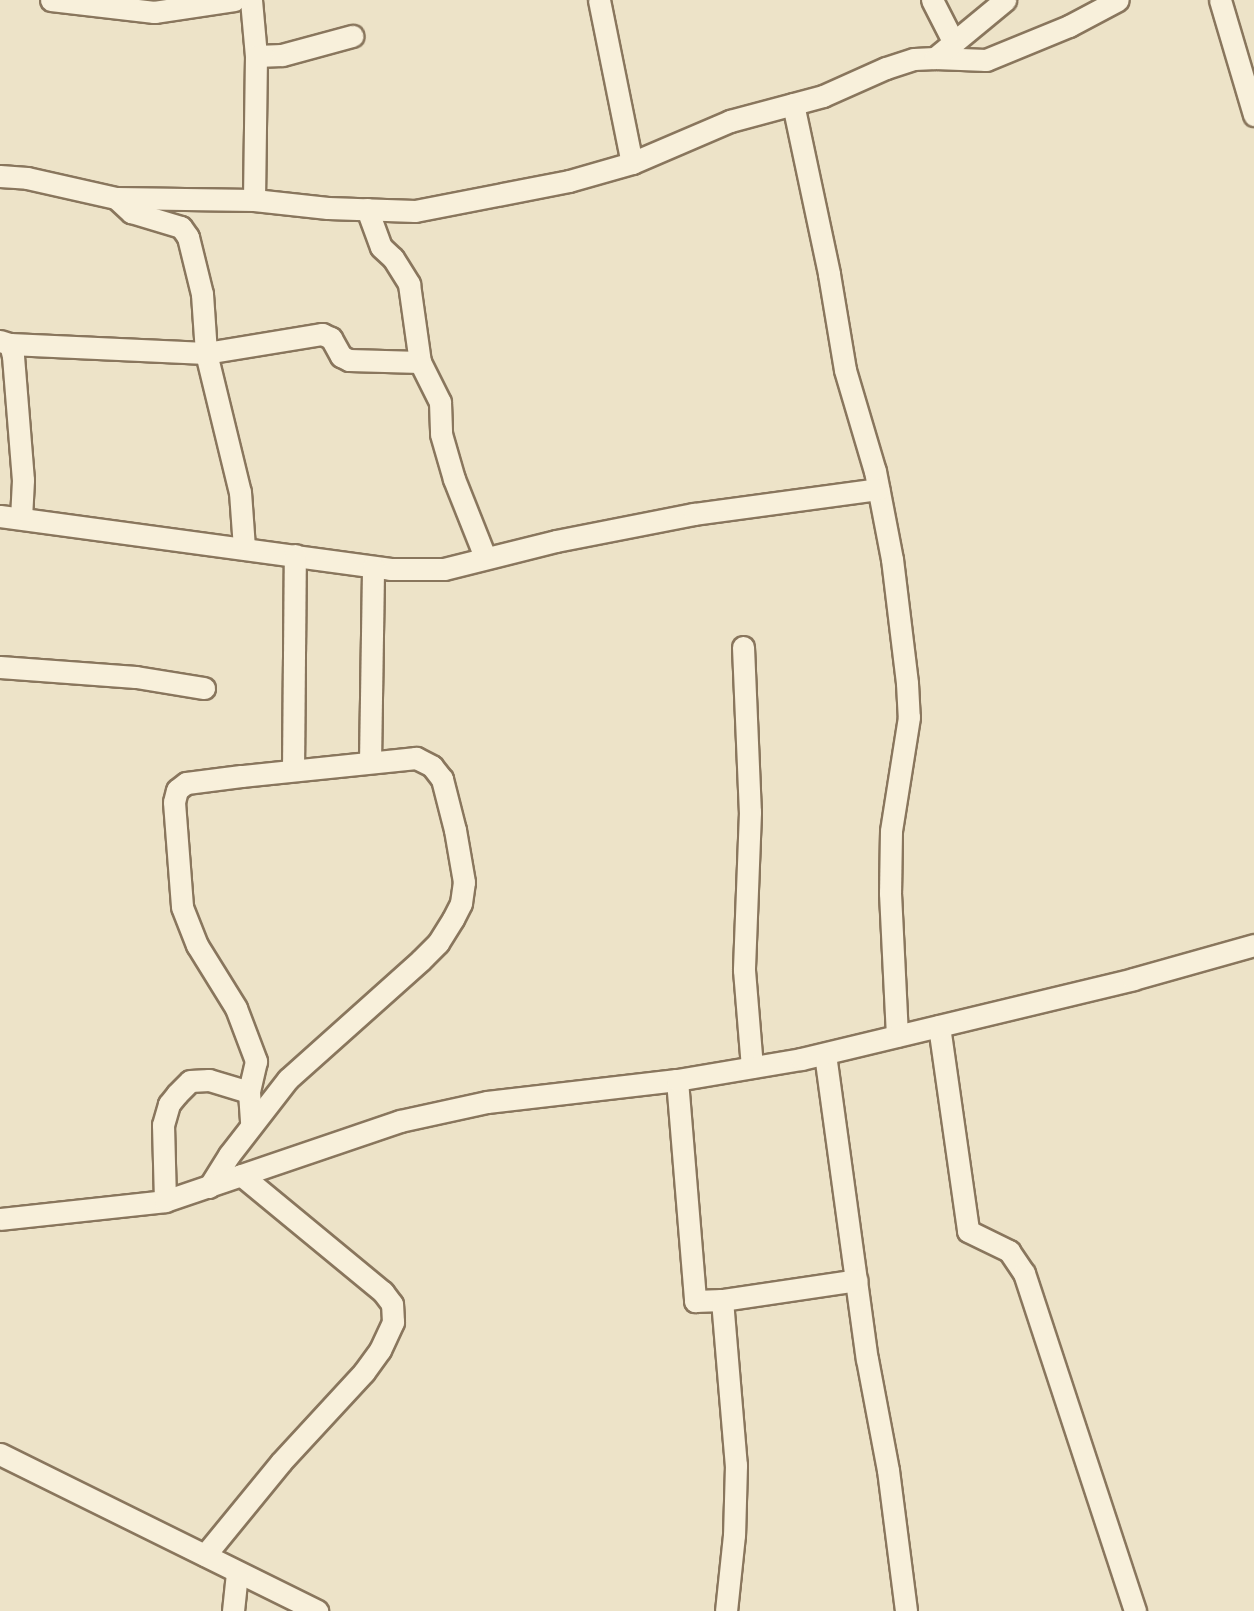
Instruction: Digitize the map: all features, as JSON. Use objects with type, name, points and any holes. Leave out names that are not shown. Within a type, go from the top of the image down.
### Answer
[{"type":"street","points":[[51,0],[154,12],[234,0]]},
{"type":"street","points":[[251,0],[256,56],[254,200]]},
{"type":"street","points":[[599,0],[632,164]]},
{"type":"street","points":[[932,0],[953,41]]},
{"type":"street","points":[[935,57],[1005,0]]},
{"type":"street","points":[[0,176],[27,178],[116,198],[254,200],[328,208],[414,211],[569,181],[632,164],[730,122],[823,96],[886,68],[914,59],[935,57],[986,60],[1069,26],[1118,0]]},
{"type":"street","points":[[1220,0],[1254,115]]},
{"type":"street","points":[[256,56],[282,55],[352,36]]},
{"type":"street","points":[[793,104],[829,274],[845,370],[878,489],[892,559],[907,683],[909,717],[891,831],[890,893],[897,1036]]},
{"type":"street","points":[[116,198],[131,212],[181,227],[188,237],[202,294],[206,353],[240,492],[244,548]]},
{"type":"street","points":[[367,209],[381,248],[393,258],[409,284],[420,362],[440,402],[441,434],[454,479],[485,556]]},
{"type":"street","points":[[420,362],[357,362],[341,356],[331,338],[322,334],[206,353],[5,343],[20,408],[23,480],[10,516],[373,567],[444,569],[485,556],[694,514],[878,489]]},
{"type":"street","points":[[293,770],[295,555]]},
{"type":"street","points":[[370,762],[373,567]]},
{"type":"street","points":[[743,647],[750,812],[744,970],[752,1067]]},
{"type":"street","points":[[0,666],[136,677],[204,688]]},
{"type":"street","points":[[209,1187],[252,1124],[288,1079],[438,943],[461,903],[464,882],[455,830],[442,779],[432,766],[416,758],[186,783],[177,790],[174,802],[182,907],[197,945],[236,1008],[256,1061],[249,1092],[252,1124]]},
{"type":"street","points":[[0,1219],[165,1201],[400,1120],[487,1102],[677,1080],[825,1054],[1133,979],[1254,945]]},
{"type":"street","points":[[939,1026],[968,1231],[1009,1251],[1024,1273],[1136,1611]]},
{"type":"street","points":[[825,1054],[867,1359],[888,1470],[906,1611]]},
{"type":"street","points":[[165,1201],[163,1125],[169,1104],[190,1081],[208,1080],[249,1092]]},
{"type":"street","points":[[677,1080],[695,1301],[722,1300],[857,1280]]},
{"type":"street","points":[[205,1555],[281,1462],[364,1372],[380,1350],[393,1322],[392,1304],[383,1292],[241,1175]]},
{"type":"street","points":[[722,1300],[736,1465],[734,1536],[726,1611]]},
{"type":"street","points":[[0,1454],[317,1611]]},
{"type":"street","points":[[232,1611],[237,1573]]}]
